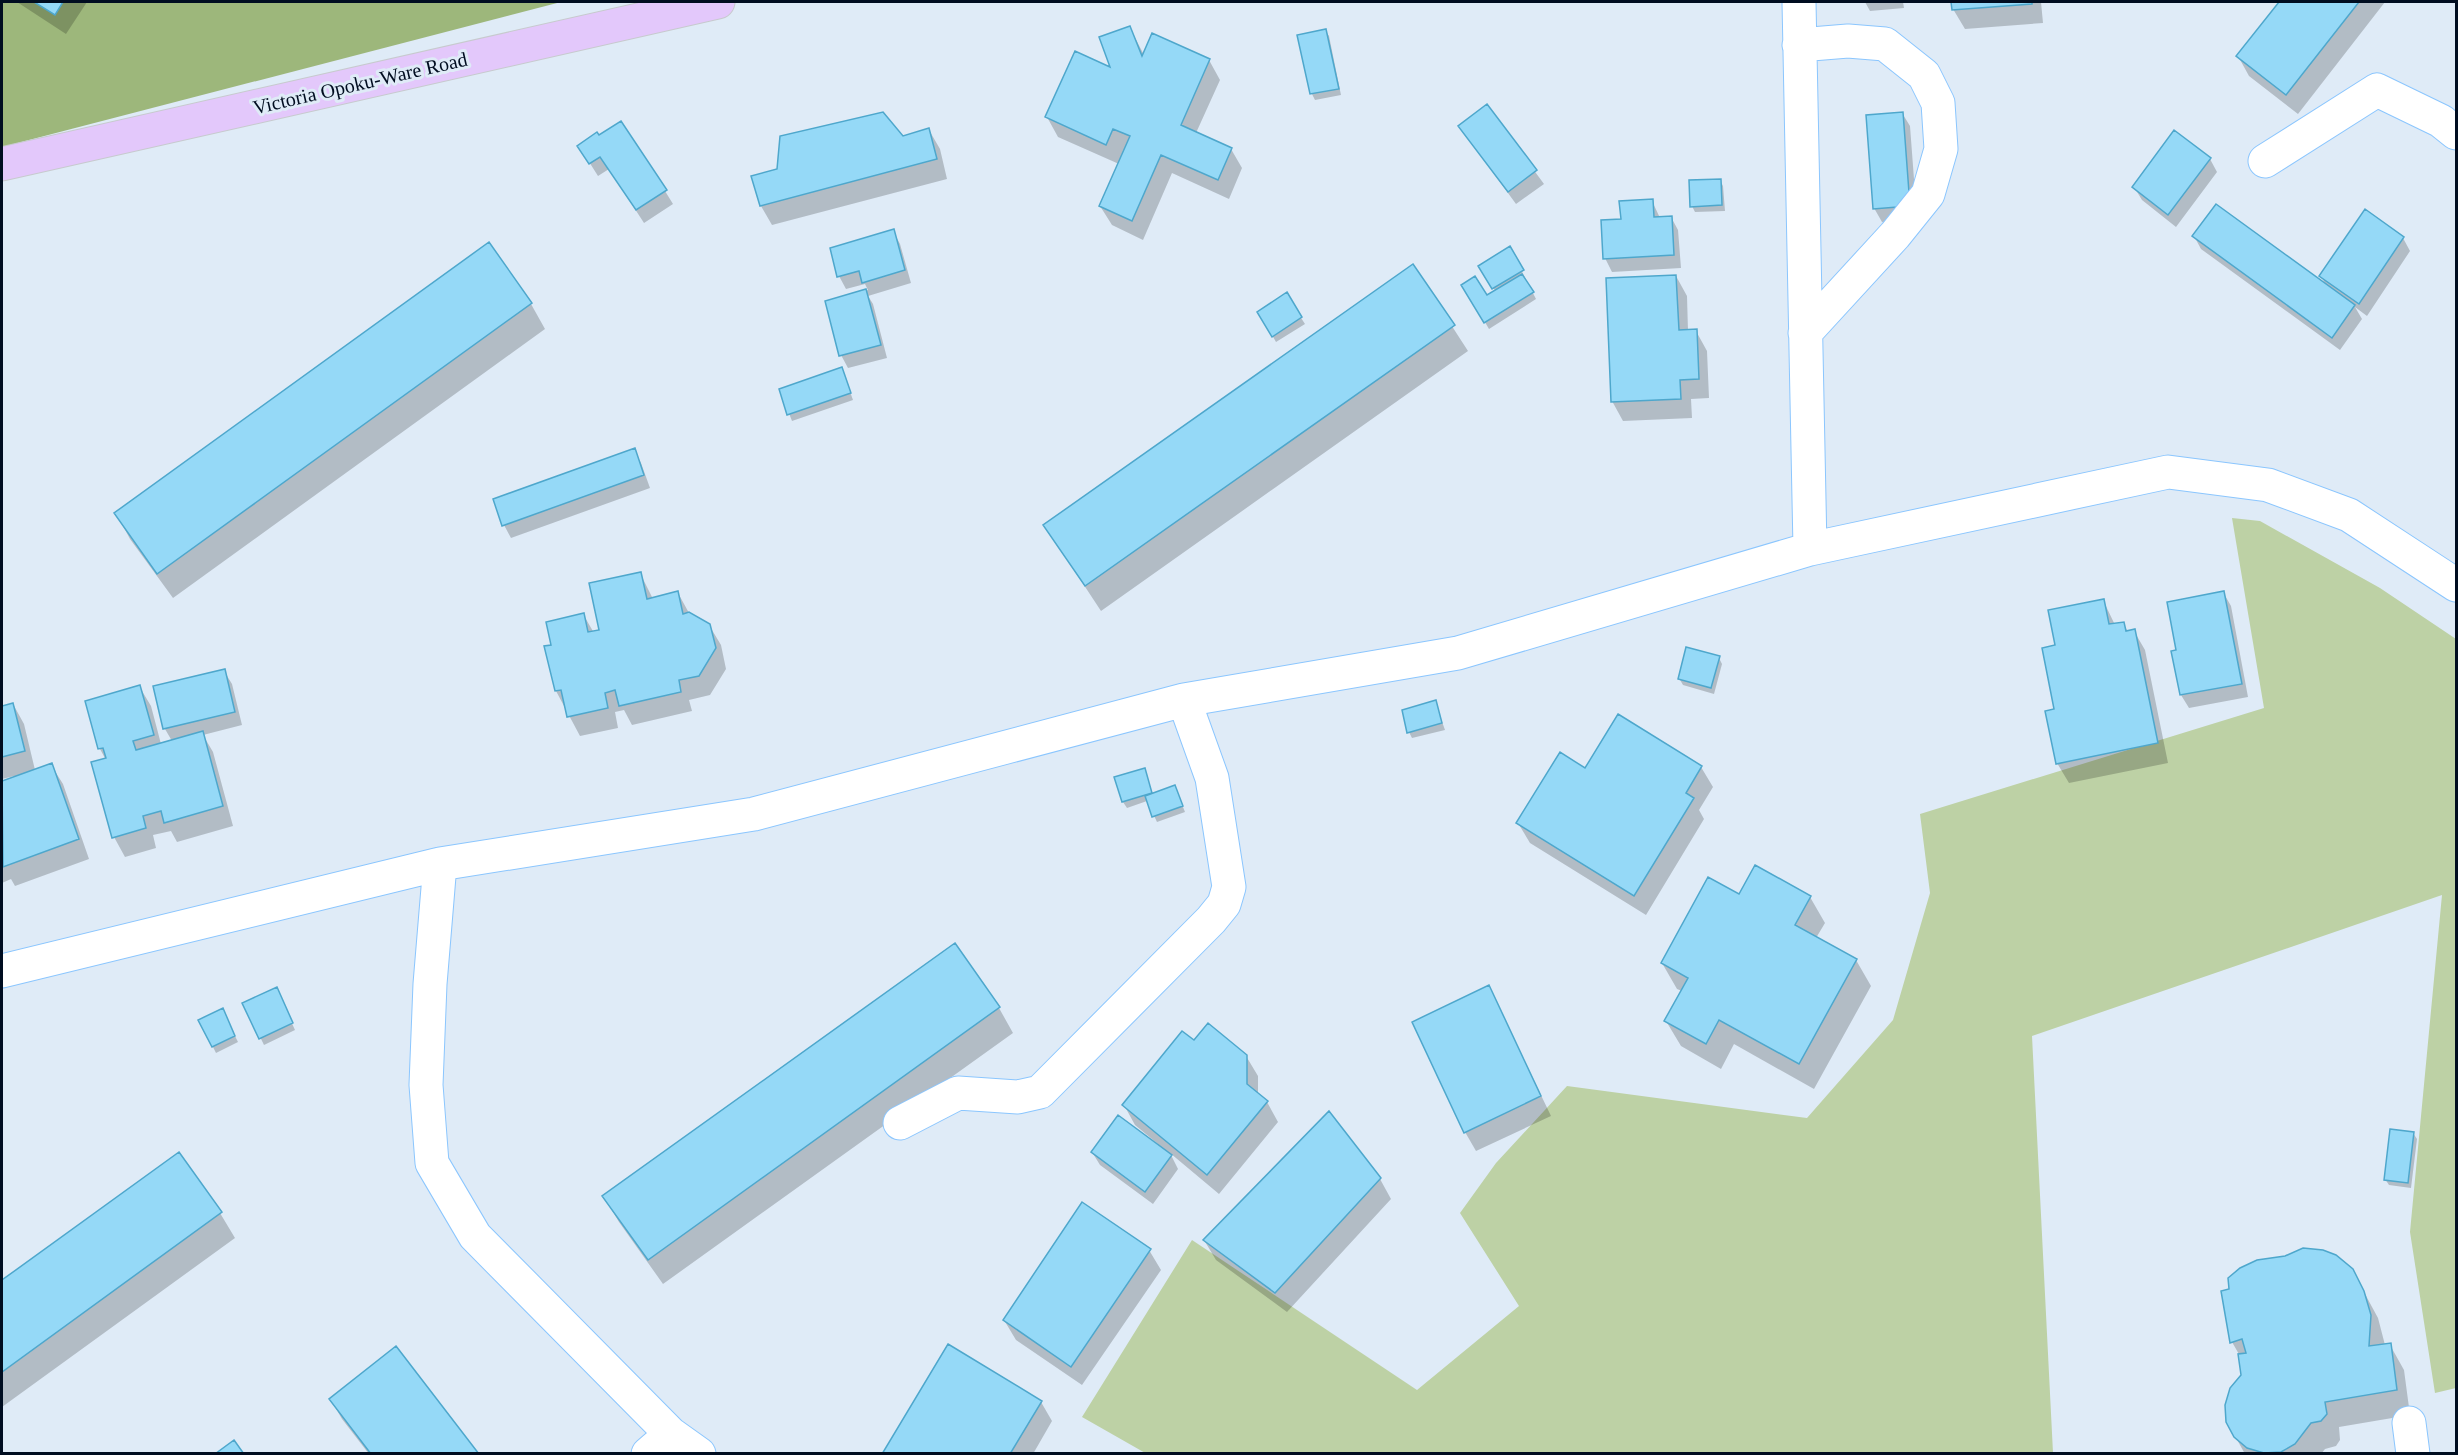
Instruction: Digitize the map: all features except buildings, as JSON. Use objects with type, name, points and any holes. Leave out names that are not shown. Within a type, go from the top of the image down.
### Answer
[{"type":"main road","name":"Victoria Opoku-Ware Road","points":[[2,165],[718,2]]},
{"type":"street","points":[[1799,2],[1810,549]]},
{"type":"street","points":[[1799,45],[1848,41],[1885,44],[1924,75],[1938,103],[1941,149],[1928,194],[1895,235],[1805,333]]},
{"type":"street","points":[[2265,161],[2377,90],[2441,121],[2457,133]]},
{"type":"street","points":[[2,971],[440,864],[754,814],[1184,700],[1458,653],[1810,549],[2168,472],[2268,485],[2349,515],[2457,585]]},
{"type":"street","points":[[900,1123],[958,1093],[1018,1097],[1040,1092],[1211,920],[1224,904],[1229,887],[1212,778],[1184,700]]},
{"type":"street","points":[[440,864],[426,1085],[432,1163],[475,1236],[659,1444],[699,1454]]},
{"type":"green space","points":[[2,2],[561,2],[2,147]]},
{"type":"green space","points":[[2232,518],[2260,521],[2380,588],[2456,639],[2456,1388],[2435,1393],[2410,1232],[2442,895],[2032,1036],[2053,1453],[1147,1454],[1082,1417],[1192,1240],[1417,1390],[1519,1306],[1460,1213],[1496,1163],[1567,1086],[1807,1118],[1893,1020],[1930,893],[1920,814],[2264,708]]}]
